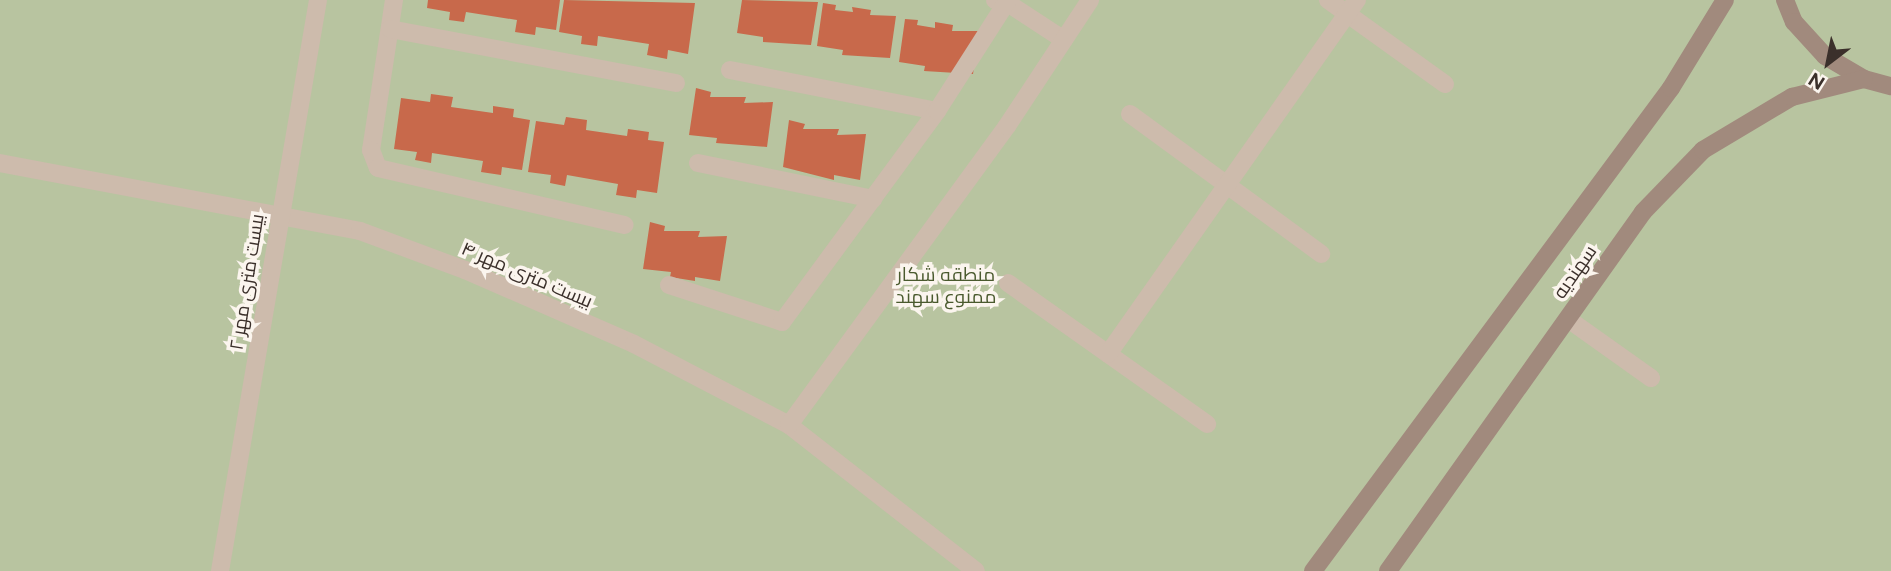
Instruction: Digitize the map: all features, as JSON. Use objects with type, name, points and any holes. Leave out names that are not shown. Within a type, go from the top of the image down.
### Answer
[{"type":"main road","name":"سهندیه","points":[[1314,571],[1671,88],[1725,0]]},
{"type":"main road","points":[[1785,0],[1794,22],[1825,56],[1864,79],[1891,86]]},
{"type":"main road","name":"سهندیه","points":[[1388,571],[1643,212],[1703,150],[1792,97],[1864,79]]},
{"type":"street","name":"بیست متری مهر ۲","points":[[220,571],[318,0]]},
{"type":"street","points":[[394,0],[371,150],[378,168],[624,225]]},
{"type":"street","points":[[789,425],[895,283],[1090,0]]},
{"type":"street","points":[[1328,0],[1352,6],[1445,84]]},
{"type":"street","points":[[669,285],[782,322],[937,111],[1003,1],[1064,40]]},
{"type":"street","points":[[1108,354],[1352,6]]},
{"type":"street","points":[[390,29],[676,83]]},
{"type":"street","points":[[730,70],[937,111]]},
{"type":"street","points":[[1130,114],[1321,254]]},
{"type":"street","name":"بیست متری مهر ۴","points":[[0,163],[360,231],[465,270],[634,344],[789,425],[976,571]]},
{"type":"street","points":[[698,163],[873,199]]},
{"type":"street","points":[[1008,283],[1206,424]]},
{"type":"street","points":[[1568,319],[1651,378]]},
{"type":"green space","name":"منطقه شکار ممنوع سهند","points":[[0,0],[1891,0],[1891,571],[0,571]]},
{"type":"building","points":[[428,0],[560,0],[556,30],[536,27],[535,35],[515,32],[517,20],[466,12],[464,22],[449,20],[450,12],[427,8]]},
{"type":"building","points":[[564,0],[695,3],[688,54],[668,50],[667,59],[647,55],[649,44],[598,36],[597,46],[581,44],[582,36],[559,32]]},
{"type":"building","points":[[742,0],[818,2],[811,45],[763,42],[763,37],[737,33]]},
{"type":"building","points":[[823,3],[836,5],[835,10],[853,12],[852,7],[871,10],[870,15],[896,16],[890,58],[842,55],[843,50],[817,46]]},
{"type":"building","points":[[905,19],[918,20],[917,25],[935,28],[935,22],[953,25],[952,31],[979,31],[973,74],[924,71],[925,66],[899,62]]},
{"type":"building","points":[[696,88],[711,92],[710,97],[746,97],[744,103],[773,102],[767,147],[716,143],[717,138],[689,135]]},
{"type":"building","points":[[431,94],[453,97],[451,107],[493,113],[493,106],[514,109],[513,117],[530,120],[522,170],[502,167],[501,175],[481,172],[483,161],[432,153],[431,163],[415,160],[417,152],[394,149],[401,98],[430,102]]},
{"type":"building","points":[[566,117],[587,120],[586,130],[627,136],[628,129],[649,132],[648,140],[664,142],[657,193],[637,190],[636,198],[616,195],[618,184],[567,175],[565,186],[550,183],[551,175],[528,172],[536,121],[564,125]]},
{"type":"building","points":[[789,120],[805,124],[803,129],[839,129],[837,135],[866,134],[860,180],[834,175],[834,180],[783,167]]},
{"type":"building","points":[[650,222],[665,226],[664,231],[700,231],[698,237],[727,236],[720,281],[695,277],[695,281],[670,277],[671,272],[643,269]]}]
